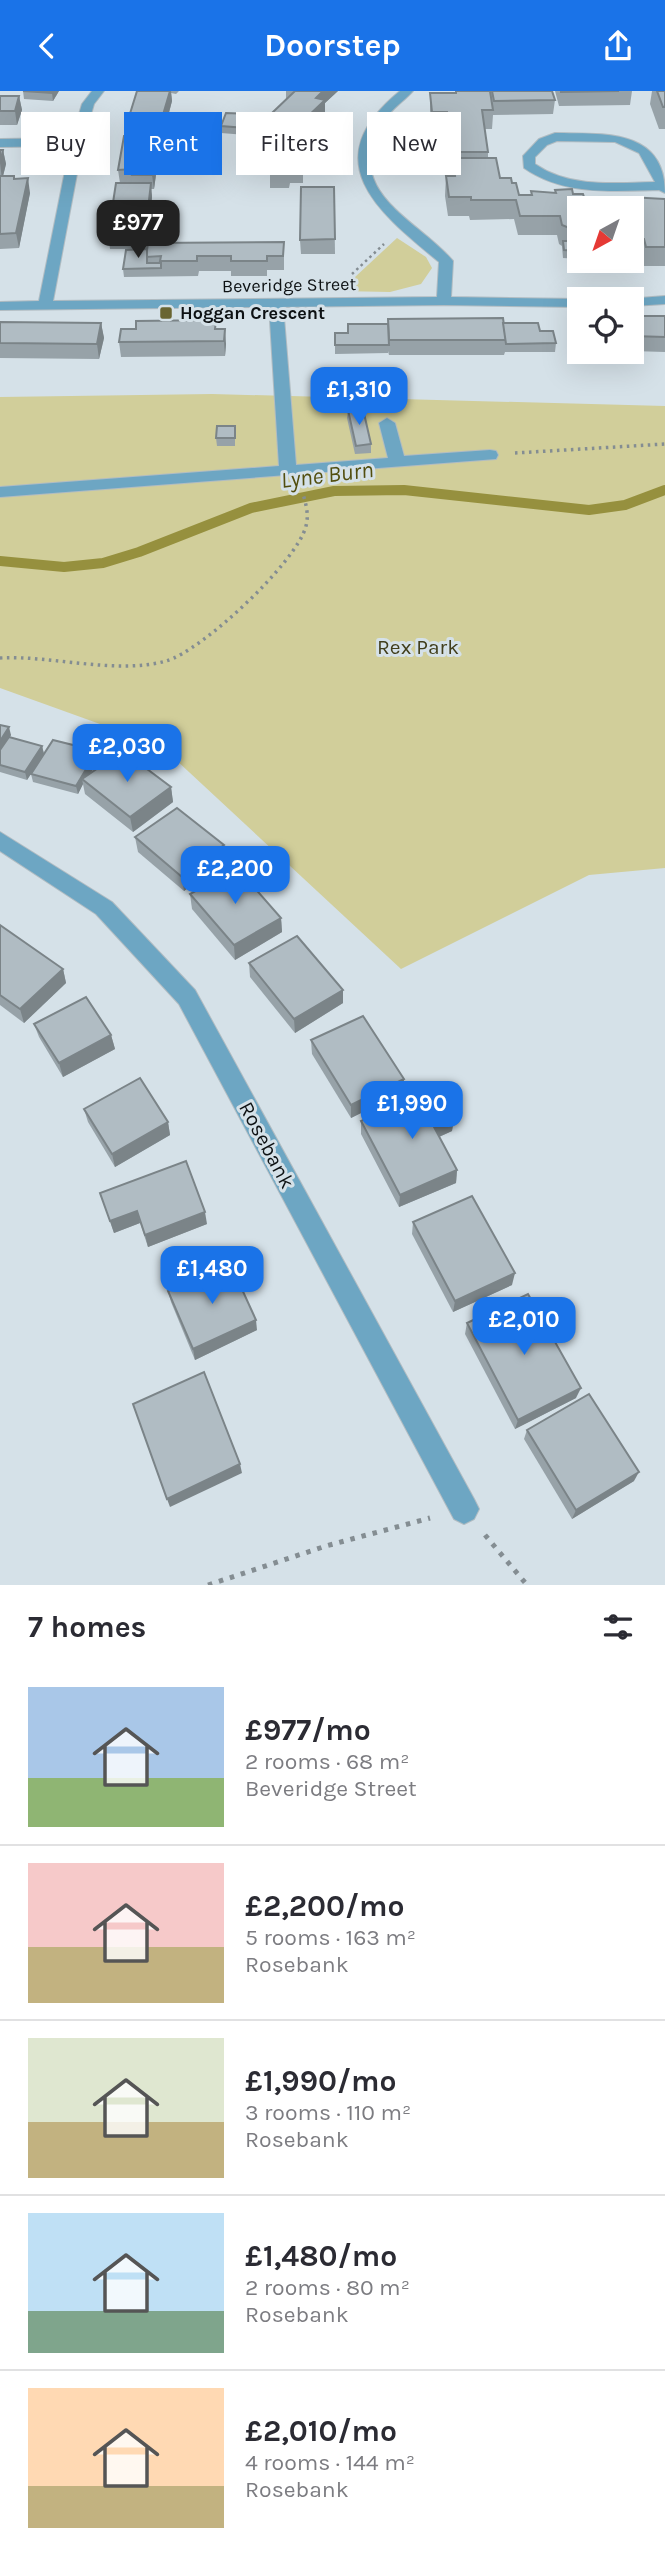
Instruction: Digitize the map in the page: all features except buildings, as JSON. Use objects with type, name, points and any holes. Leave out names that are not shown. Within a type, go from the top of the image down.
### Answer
[{"type":"street","points":[[86,112],[98,91]]},
{"type":"street","points":[[407,91],[381,113],[368,133],[364,157],[371,187],[394,218],[446,261],[444,301]]},
{"type":"street","points":[[555,137],[617,138],[644,151],[664,188],[598,186],[551,180],[530,165],[528,156],[543,142],[555,137]]},
{"type":"street","points":[[0,143],[21,143]]},
{"type":"street","points":[[45,306],[71,175]]},
{"type":"street","points":[[644,301],[665,300]]},
{"type":"street","name":"Beveridge Street","points":[[0,306],[276,305],[444,301],[567,303]]},
{"type":"street","points":[[276,305],[288,469]]},
{"type":"street","points":[[387,423],[397,461]]},
{"type":"street","points":[[0,492],[490,455]]},
{"type":"street","name":"Rosebank","points":[[0,840],[104,908],[187,997],[464,1509]]},
{"type":"path","points":[[321,304],[403,225]]},
{"type":"path","points":[[490,455],[665,444]]},
{"type":"path","points":[[0,658],[139,664],[168,660],[181,655],[223,624],[288,559],[305,533],[309,516]]},
{"type":"path","points":[[208,1585],[326,1546],[464,1509],[527,1585]]},
{"type":"green space","points":[[397,238],[426,257],[432,268],[421,284],[390,292],[340,291]]},
{"type":"green space","name":"Rex Park","points":[[212,394],[665,406],[665,868],[589,875],[401,969],[161,746],[0,688],[0,397]]},
{"type":"waterway","name":"Lyne Burn","points":[[0,561],[64,567],[103,563],[139,552],[251,508],[334,491],[404,490],[589,510],[625,505],[665,490]]},
{"type":"place","name":"Hoggan Crescent","points":[[166,313]]}]
